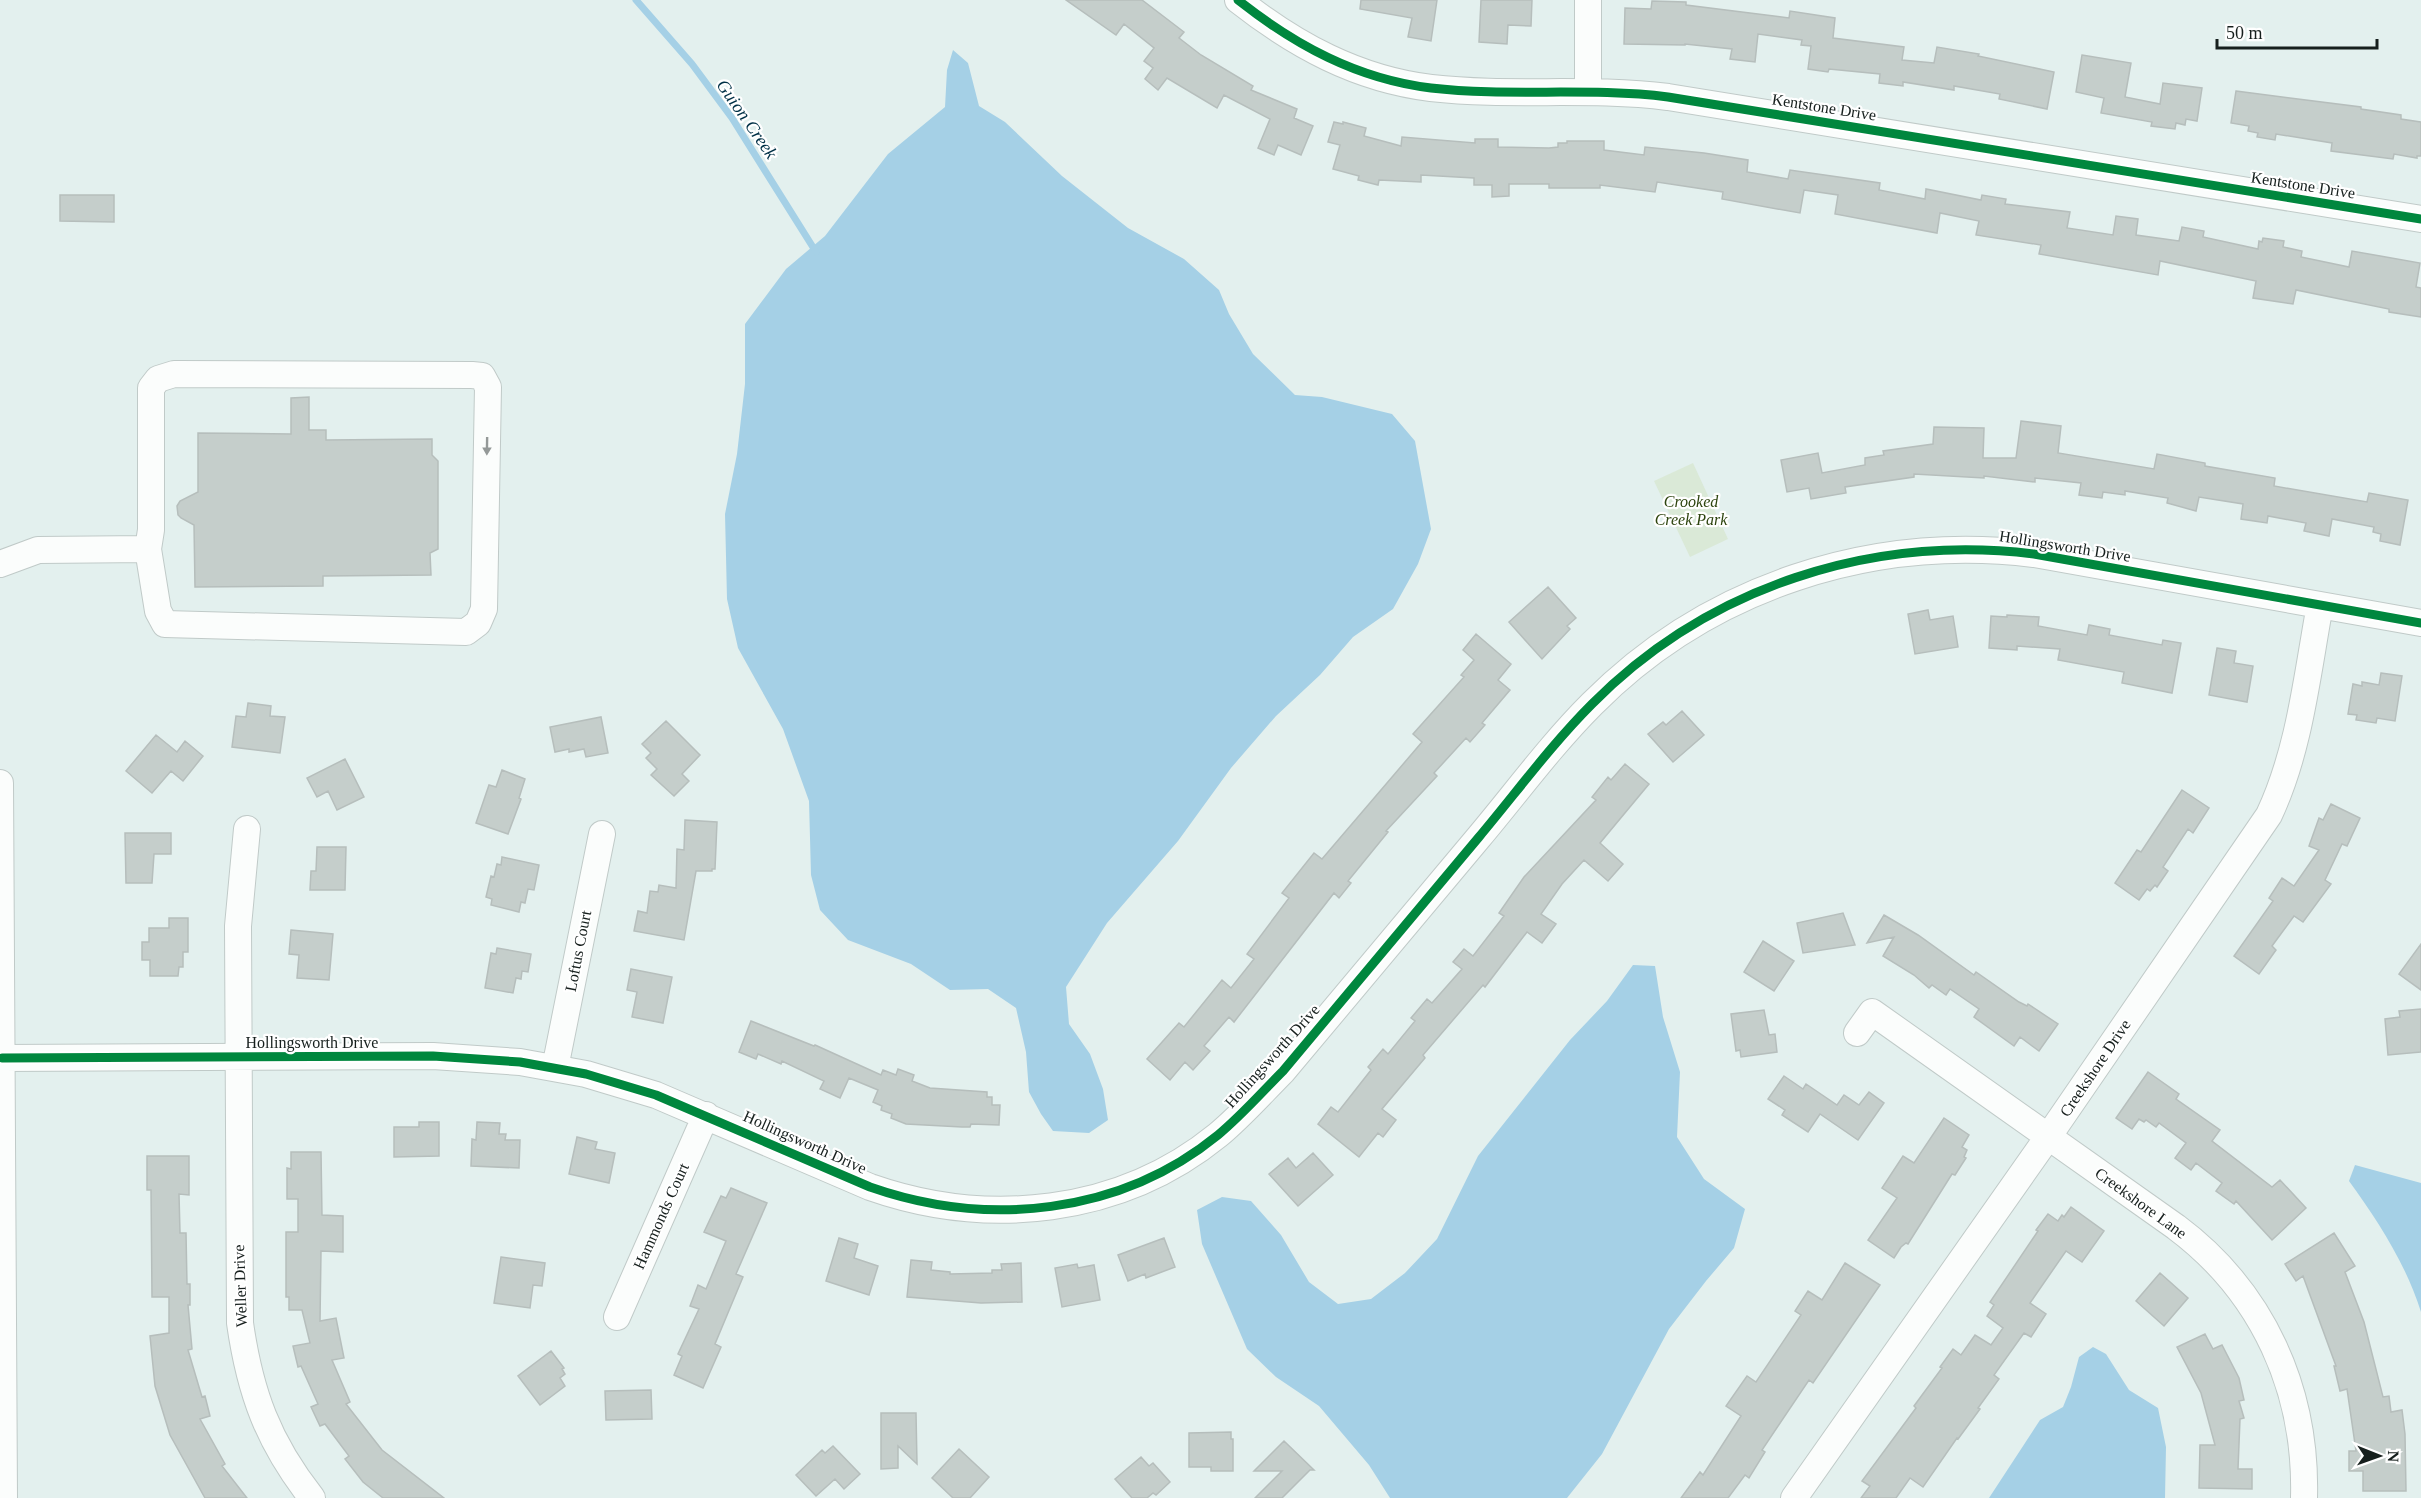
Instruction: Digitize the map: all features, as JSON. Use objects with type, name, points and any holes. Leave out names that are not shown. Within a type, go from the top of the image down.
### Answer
[{"type":"street","name":"Kentstone Drive","points":[[1238,0],[1306,48],[1345,66],[1389,80],[1455,90],[1588,91],[1668,97],[2421,219]]},
{"type":"street","points":[[1588,0],[1588,91]]},
{"type":"street","points":[[174,374],[482,375],[488,387],[484,609],[478,623],[466,632],[165,624],[158,611],[148,549],[151,530],[151,388],[158,379],[174,374]]},
{"type":"street","points":[[0,564],[38,550],[148,549]]},
{"type":"street","name":"Hollingsworth Drive","points":[[2,1058],[447,1056],[505,1060],[555,1068],[642,1090],[706,1114],[870,1187],[918,1202],[960,1209],[1003,1211],[1047,1207],[1109,1193],[1141,1181],[1182,1160],[1218,1135],[1253,1103],[1591,705],[1659,647],[1729,604],[1770,586],[1837,564],[1887,554],[1969,549],[2034,554],[2421,623]]},
{"type":"street","name":"Creekshore Drive","points":[[1794,1498],[2048,1137],[2269,814],[2288,766],[2299,723],[2320,605]]},
{"type":"street","points":[[0,783],[4,1498]]},
{"type":"street","name":"Weller Drive","points":[[247,829],[238,902],[239,1303],[246,1362],[256,1401],[276,1446],[291,1471],[312,1498]]},
{"type":"street","name":"Loftus Court","points":[[555,1068],[602,834]]},
{"type":"street","name":"Creekshore Lane","points":[[1857,1033],[1872,1012],[2186,1234],[2237,1286],[2261,1320],[2288,1379],[2301,1430],[2305,1471],[2304,1498]]},
{"type":"street","name":"Hammonds Court","points":[[616,1317],[706,1114]]},
{"type":"green space","name":"Crooked Creek Park","points":[[1693,463],[1728,539],[1690,557],[1654,481]]},
{"type":"water","points":[[953,50],[968,63],[979,106],[1005,122],[1062,176],[1128,228],[1184,259],[1219,290],[1229,314],[1253,354],[1295,395],[1322,397],[1392,414],[1415,441],[1431,529],[1418,564],[1393,609],[1353,637],[1320,675],[1276,716],[1231,768],[1178,841],[1107,923],[1066,987],[1069,1024],[1090,1054],[1103,1089],[1108,1120],[1089,1133],[1053,1131],[1041,1114],[1029,1092],[1026,1052],[1016,1008],[988,989],[950,990],[911,964],[848,940],[820,910],[811,875],[809,801],[783,729],[738,648],[727,599],[725,514],[737,454],[745,384],[745,324],[786,269],[825,236],[888,154],[945,107],[947,70]]},
{"type":"water","points":[[1633,965],[1655,966],[1663,1017],[1680,1072],[1677,1137],[1704,1179],[1745,1209],[1734,1248],[1669,1329],[1602,1454],[1567,1498],[1390,1498],[1369,1465],[1319,1406],[1276,1377],[1247,1349],[1202,1244],[1197,1210],[1222,1197],[1251,1201],[1281,1235],[1309,1282],[1338,1304],[1371,1299],[1405,1273],[1437,1239],[1478,1156],[1570,1040],[1607,1001]]},
{"type":"water","points":[[2355,1165],[2421,1183],[2421,1312],[2408,1277],[2390,1243],[2349,1181]]},
{"type":"water","points":[[2093,1347],[2106,1354],[2129,1390],[2158,1408],[2166,1447],[2165,1498],[1989,1498],[2040,1420],[2063,1407],[2079,1357]]},
{"type":"building","points":[[1066,0],[1142,0],[1184,32],[1179,38],[1201,55],[1253,86],[1251,90],[1297,109],[1294,118],[1313,126],[1301,155],[1278,145],[1274,155],[1258,148],[1270,119],[1224,95],[1217,108],[1167,78],[1158,90],[1145,79],[1153,68],[1144,61],[1154,48],[1124,24],[1116,35]]},
{"type":"building","points":[[1361,0],[1437,0],[1431,41],[1408,37],[1412,18],[1360,9]]},
{"type":"building","points":[[1481,0],[1532,0],[1531,26],[1508,25],[1507,44],[1479,42]]},
{"type":"building","points":[[1652,1],[1686,2],[1686,5],[1789,18],[1790,11],[1835,18],[1833,38],[1904,47],[1902,60],[1934,63],[1937,47],[1979,54],[1978,56],[2054,72],[2047,109],[1999,99],[2000,94],[1954,86],[1954,90],[1903,82],[1903,86],[1879,83],[1880,74],[1808,69],[1811,46],[1801,45],[1802,40],[1758,34],[1755,62],[1730,59],[1732,49],[1685,44],[1624,44],[1625,8],[1651,9]]},
{"type":"building","points":[[2082,55],[2131,63],[2125,97],[2160,104],[2163,83],[2202,88],[2197,121],[2186,119],[2185,125],[2176,123],[2175,129],[2151,126],[2152,122],[2101,113],[2104,98],[2076,92]]},
{"type":"building","points":[[2236,91],[2361,107],[2361,109],[2401,115],[2401,119],[2421,122],[2421,156],[2417,158],[2394,154],[2393,159],[2331,151],[2332,143],[2276,134],[2275,140],[2257,137],[2258,133],[2248,131],[2249,126],[2231,123]]},
{"type":"building","points":[[1334,122],[1366,128],[1364,136],[1401,146],[1402,137],[1475,143],[1475,139],[1498,139],[1498,147],[1549,148],[1558,147],[1558,143],[1567,143],[1567,141],[1604,141],[1604,150],[1644,155],[1645,147],[1704,153],[1748,160],[1747,172],[1788,179],[1790,170],[1880,183],[1879,190],[1925,199],[1926,189],[1981,200],[1982,195],[2006,199],[2005,204],[2070,212],[2067,228],[2113,235],[2116,216],[2138,219],[2136,235],[2179,241],[2182,227],[2204,231],[2203,237],[2258,249],[2259,241],[2262,242],[2263,238],[2284,241],[2283,247],[2302,251],[2301,257],[2349,267],[2352,251],[2420,263],[2416,287],[2421,288],[2421,317],[2389,312],[2389,309],[2296,290],[2293,304],[2253,298],[2256,281],[2160,261],[2158,275],[2039,254],[2041,245],[1976,235],[1979,221],[1940,213],[1937,233],[1835,214],[1838,195],[1804,190],[1800,213],[1722,199],[1723,192],[1657,182],[1655,192],[1600,185],[1600,188],[1549,188],[1549,184],[1509,184],[1509,196],[1492,197],[1492,185],[1474,185],[1474,178],[1421,175],[1421,182],[1379,180],[1378,185],[1358,180],[1359,176],[1333,169],[1340,145],[1328,142]]},
{"type":"building","points":[[60,195],[114,195],[114,222],[60,221]]},
{"type":"building","points":[[309,397],[309,430],[326,430],[326,440],[432,439],[432,455],[438,461],[438,549],[430,553],[431,575],[323,576],[323,586],[195,587],[194,525],[178,515],[177,506],[180,501],[198,492],[198,433],[291,434],[291,398]]},
{"type":"building","points":[[2021,421],[2061,426],[2058,453],[2154,469],[2157,454],[2205,463],[2205,466],[2275,478],[2274,486],[2367,502],[2369,493],[2408,500],[2400,545],[2380,541],[2381,534],[2373,532],[2374,527],[2332,519],[2329,536],[2304,531],[2306,523],[2268,516],[2267,523],[2241,519],[2243,504],[2199,497],[2196,511],[2167,503],[2168,498],[2125,491],[2125,495],[2103,492],[2102,498],[2079,495],[2081,483],[2035,478],[2035,482],[1984,476],[1984,478],[1914,474],[1914,477],[1845,487],[1846,493],[1811,499],[1809,488],[1787,492],[1781,460],[1818,453],[1822,473],[1865,465],[1865,458],[1884,455],[1883,451],[1933,444],[1934,427],[1984,428],[1983,458],[2016,458]]},
{"type":"building","points":[[1548,587],[1576,618],[1567,626],[1570,629],[1542,659],[1509,622]]},
{"type":"building","points":[[1928,610],[1930,620],[1953,616],[1958,647],[1915,654],[1908,614]]},
{"type":"building","points":[[2007,615],[2039,617],[2038,626],[2087,635],[2089,625],[2110,629],[2109,635],[2162,645],[2163,640],[2181,643],[2172,693],[2122,683],[2124,672],[2058,660],[2060,649],[2017,646],[2017,650],[1989,648],[1991,616],[2007,617]]},
{"type":"building","points":[[1476,634],[1511,664],[1498,680],[1510,690],[1482,723],[1485,725],[1470,742],[1466,738],[1434,773],[1437,776],[1386,831],[1388,832],[1348,881],[1351,883],[1339,898],[1334,893],[1234,1022],[1229,1017],[1204,1046],[1210,1051],[1193,1070],[1185,1062],[1170,1080],[1147,1059],[1179,1023],[1184,1027],[1222,980],[1231,988],[1254,959],[1247,954],[1289,898],[1282,893],[1314,853],[1322,859],[1422,742],[1413,734],[1464,677],[1461,675],[1474,660],[1463,650]]},
{"type":"building","points":[[2217,648],[2236,651],[2234,663],[2253,666],[2247,702],[2209,695]]},
{"type":"building","points":[[2381,673],[2402,676],[2395,721],[2377,718],[2376,723],[2356,720],[2357,715],[2348,714],[2353,684],[2362,686],[2362,682],[2379,685]]},
{"type":"building","points":[[248,703],[271,706],[270,716],[285,717],[280,753],[232,747],[236,716],[246,717]]},
{"type":"building","points":[[1682,711],[1704,735],[1673,762],[1648,734],[1663,722],[1666,725]]},
{"type":"building","points":[[601,717],[608,753],[586,757],[584,749],[555,752],[550,727]]},
{"type":"building","points":[[666,721],[700,755],[682,774],[689,781],[674,796],[651,775],[657,769],[646,758],[651,753],[642,744]]},
{"type":"building","points":[[156,735],[177,752],[185,741],[203,756],[183,781],[171,771],[152,793],[126,771]]},
{"type":"building","points":[[345,759],[364,797],[337,810],[328,791],[317,797],[307,778]]},
{"type":"building","points":[[1625,764],[1649,784],[1600,843],[1623,864],[1608,881],[1584,860],[1562,884],[1541,914],[1556,924],[1542,943],[1527,932],[1485,987],[1483,985],[1423,1055],[1425,1058],[1382,1109],[1396,1120],[1383,1137],[1378,1133],[1359,1157],[1318,1124],[1331,1107],[1338,1112],[1371,1070],[1368,1067],[1383,1049],[1388,1054],[1415,1021],[1411,1018],[1427,999],[1432,1003],[1462,969],[1453,962],[1464,949],[1473,956],[1504,916],[1499,913],[1524,877],[1596,800],[1592,797],[1608,777],[1611,780]]},
{"type":"building","points":[[502,770],[525,779],[519,798],[521,799],[508,834],[476,823],[489,785],[496,787]]},
{"type":"building","points":[[2182,790],[2209,808],[2193,833],[2188,829],[2163,867],[2168,871],[2157,887],[2155,885],[2150,891],[2147,889],[2139,900],[2115,883],[2137,850],[2141,852]]},
{"type":"building","points":[[2331,804],[2360,818],[2347,846],[2342,844],[2325,880],[2331,884],[2303,922],[2294,916],[2272,946],[2276,950],[2259,974],[2234,956],[2273,901],[2269,898],[2282,878],[2294,886],[2319,850],[2309,846],[2319,818],[2323,820]]},
{"type":"building","points":[[685,820],[717,822],[715,869],[696,871],[684,940],[634,931],[638,911],[647,913],[650,891],[658,892],[659,885],[676,888],[677,849],[684,850]]},
{"type":"building","points":[[125,833],[171,833],[171,854],[154,854],[152,883],[126,883]]},
{"type":"building","points":[[317,847],[346,847],[345,890],[310,890],[311,871],[316,871]]},
{"type":"building","points":[[502,857],[539,865],[534,890],[528,889],[525,903],[521,902],[519,912],[491,905],[492,899],[486,897],[491,876],[494,877],[497,864],[501,865]]},
{"type":"building","points":[[1843,913],[1855,945],[1803,953],[1797,923]]},
{"type":"building","points":[[1884,915],[1918,935],[1974,975],[1976,972],[2019,1002],[2027,1006],[2028,1004],[2058,1024],[2039,1051],[2020,1037],[2014,1046],[1974,1017],[1979,1009],[1950,989],[1946,995],[1932,985],[1929,988],[1914,975],[1883,956],[1894,937],[1867,943]]},
{"type":"building","points":[[169,918],[188,918],[188,952],[183,952],[183,967],[179,967],[178,976],[150,976],[150,960],[142,960],[142,942],[149,942],[149,928],[169,928]]},
{"type":"building","points":[[291,930],[333,934],[329,980],[297,978],[299,955],[289,954]]},
{"type":"building","points":[[1763,941],[1794,961],[1774,991],[1744,972]]},
{"type":"building","points":[[2421,944],[2421,990],[2399,974]]},
{"type":"building","points":[[497,948],[531,954],[528,972],[522,971],[521,979],[516,978],[513,993],[485,988],[491,953],[496,954]]},
{"type":"building","points":[[631,969],[672,977],[663,1023],[632,1017],[637,992],[627,990]]},
{"type":"building","points":[[2421,1009],[2421,1052],[2388,1055],[2385,1019],[2400,1017],[2399,1011]]},
{"type":"building","points":[[1764,1010],[1769,1035],[1775,1034],[1777,1052],[1741,1057],[1740,1050],[1736,1051],[1731,1014]]},
{"type":"building","points":[[751,1021],[815,1045],[881,1075],[883,1070],[896,1075],[898,1069],[914,1075],[912,1081],[930,1088],[987,1092],[987,1097],[992,1097],[992,1105],[1000,1105],[999,1125],[971,1124],[970,1127],[962,1127],[906,1124],[891,1118],[892,1114],[881,1110],[882,1106],[873,1102],[878,1090],[849,1078],[840,1098],[820,1089],[824,1081],[782,1061],[781,1064],[758,1054],[756,1059],[739,1052]]},
{"type":"building","points":[[2148,1072],[2179,1094],[2176,1099],[2220,1130],[2212,1141],[2272,1187],[2280,1180],[2306,1208],[2272,1240],[2236,1201],[2234,1204],[2216,1191],[2222,1183],[2196,1163],[2191,1170],[2175,1158],[2186,1143],[2159,1123],[2156,1127],[2146,1120],[2144,1122],[2139,1119],[2132,1129],[2116,1118]]},
{"type":"building","points":[[1784,1076],[1803,1089],[1806,1084],[1837,1105],[1844,1095],[1859,1105],[1869,1092],[1884,1103],[1858,1140],[1820,1114],[1808,1132],[1782,1115],[1785,1110],[1768,1099]]},
{"type":"building","points":[[1944,1118],[1969,1135],[1962,1147],[1967,1150],[1964,1157],[1966,1158],[1955,1175],[1952,1174],[1908,1244],[1901,1247],[1894,1258],[1868,1240],[1897,1198],[1882,1188],[1903,1156],[1914,1163]]},
{"type":"building","points":[[419,1122],[439,1122],[439,1156],[394,1157],[394,1127],[419,1127]]},
{"type":"building","points":[[477,1122],[500,1123],[499,1134],[506,1134],[505,1140],[520,1140],[519,1168],[471,1166],[472,1139],[476,1140]]},
{"type":"building","points":[[577,1137],[597,1142],[595,1149],[615,1153],[609,1183],[569,1174]]},
{"type":"building","points":[[291,1152],[321,1152],[322,1215],[343,1216],[343,1252],[321,1251],[320,1321],[336,1318],[344,1358],[332,1360],[350,1402],[346,1404],[382,1450],[444,1498],[383,1498],[363,1482],[345,1459],[349,1456],[325,1424],[320,1426],[311,1407],[318,1404],[301,1366],[298,1367],[293,1346],[310,1343],[302,1310],[289,1310],[289,1297],[286,1297],[286,1232],[298,1232],[298,1199],[287,1199],[287,1168],[291,1169]]},
{"type":"building","points":[[1313,1153],[1333,1175],[1298,1206],[1269,1174],[1288,1158],[1296,1168]]},
{"type":"building","points":[[147,1156],[189,1156],[189,1195],[179,1194],[180,1233],[186,1233],[187,1284],[190,1284],[190,1305],[188,1305],[192,1349],[188,1350],[210,1416],[200,1419],[225,1464],[222,1466],[247,1498],[205,1498],[170,1435],[155,1386],[150,1336],[169,1333],[169,1297],[152,1297],[151,1190],[147,1190]]},
{"type":"building","points":[[731,1188],[767,1203],[736,1274],[743,1277],[715,1344],[721,1347],[703,1388],[674,1375],[682,1356],[678,1354],[699,1309],[690,1306],[698,1285],[706,1289],[726,1241],[704,1232],[721,1196],[726,1198]]},
{"type":"building","points":[[2071,1207],[2104,1231],[2082,1262],[2066,1251],[2030,1303],[2046,1314],[2031,1337],[2024,1333],[1994,1375],[1999,1379],[1978,1408],[1980,1409],[1923,1487],[1910,1478],[1896,1498],[1861,1498],[1870,1486],[1862,1481],[1916,1408],[1914,1406],[1953,1349],[1961,1355],[1975,1335],[1991,1345],[2003,1328],[1987,1316],[1994,1305],[1990,1302],[2048,1214],[2058,1221]]},
{"type":"building","points":[[2334,1233],[2355,1266],[2345,1272],[2364,1322],[2383,1397],[2389,1396],[2391,1412],[2402,1410],[2405,1434],[2406,1491],[2363,1491],[2363,1471],[2349,1471],[2349,1451],[2356,1451],[2347,1389],[2340,1391],[2334,1366],[2336,1366],[2303,1276],[2296,1281],[2285,1264]]},
{"type":"building","points":[[839,1238],[858,1244],[854,1258],[878,1266],[869,1295],[826,1281]]},
{"type":"building","points":[[1164,1238],[1175,1267],[1146,1278],[1145,1274],[1128,1281],[1118,1255]]},
{"type":"building","points":[[501,1257],[545,1263],[542,1286],[533,1285],[530,1308],[494,1303]]},
{"type":"building","points":[[911,1260],[932,1262],[931,1270],[950,1272],[950,1274],[992,1273],[992,1270],[1002,1270],[1001,1264],[1021,1263],[1022,1302],[981,1303],[907,1297]]},
{"type":"building","points":[[1845,1263],[1880,1285],[1813,1383],[1809,1380],[1762,1450],[1765,1452],[1749,1478],[1745,1475],[1728,1498],[1681,1498],[1700,1472],[1703,1475],[1741,1416],[1726,1406],[1747,1376],[1756,1382],[1801,1315],[1795,1311],[1808,1291],[1822,1300]]},
{"type":"building","points":[[1077,1264],[1078,1268],[1094,1265],[1100,1300],[1062,1307],[1055,1268]]},
{"type":"building","points":[[2160,1273],[2188,1298],[2164,1326],[2136,1301]]},
{"type":"building","points":[[2205,1334],[2213,1349],[2222,1345],[2239,1378],[2244,1400],[2239,1401],[2244,1418],[2240,1419],[2238,1469],[2252,1469],[2252,1489],[2199,1488],[2200,1445],[2215,1445],[2201,1393],[2177,1347]]},
{"type":"building","points":[[551,1351],[564,1368],[562,1369],[565,1374],[560,1378],[565,1386],[540,1405],[518,1376]]},
{"type":"building","points":[[651,1390],[652,1419],[606,1420],[605,1391]]},
{"type":"building","points":[[881,1413],[916,1413],[917,1464],[898,1446],[898,1468],[881,1469]]},
{"type":"building","points":[[1231,1432],[1233,1471],[1211,1471],[1211,1467],[1189,1467],[1189,1433]]},
{"type":"building","points":[[1284,1441],[1314,1470],[1310,1470],[1282,1498],[1255,1498],[1282,1471],[1254,1471]]},
{"type":"building","points":[[833,1446],[860,1474],[844,1489],[835,1479],[816,1496],[796,1475],[822,1450],[825,1453]]},
{"type":"building","points":[[959,1449],[989,1477],[970,1498],[953,1498],[932,1478]]},
{"type":"building","points":[[1141,1457],[1149,1466],[1153,1463],[1170,1482],[1156,1495],[1153,1493],[1147,1498],[1132,1498],[1115,1479]]},
{"type":"waterway","name":"Guion Creek","points":[[636,0],[692,64],[732,118],[816,252]]},
{"type":"cycle path","points":[[1238,0],[1282,31],[1328,58],[1378,77],[1431,88],[1461,91],[1609,93],[1668,97],[2421,219]]},
{"type":"cycle path","points":[[2,1058],[433,1056],[520,1062],[586,1074],[656,1095],[870,1187],[915,1200],[960,1207],[1006,1210],[1051,1206],[1096,1197],[1139,1183],[1180,1162],[1218,1135],[1283,1071],[1548,752],[1592,704],[1638,663],[1687,628],[1740,600],[1795,578],[1853,562],[1912,553],[1973,550],[2034,554],[2421,623]]}]
